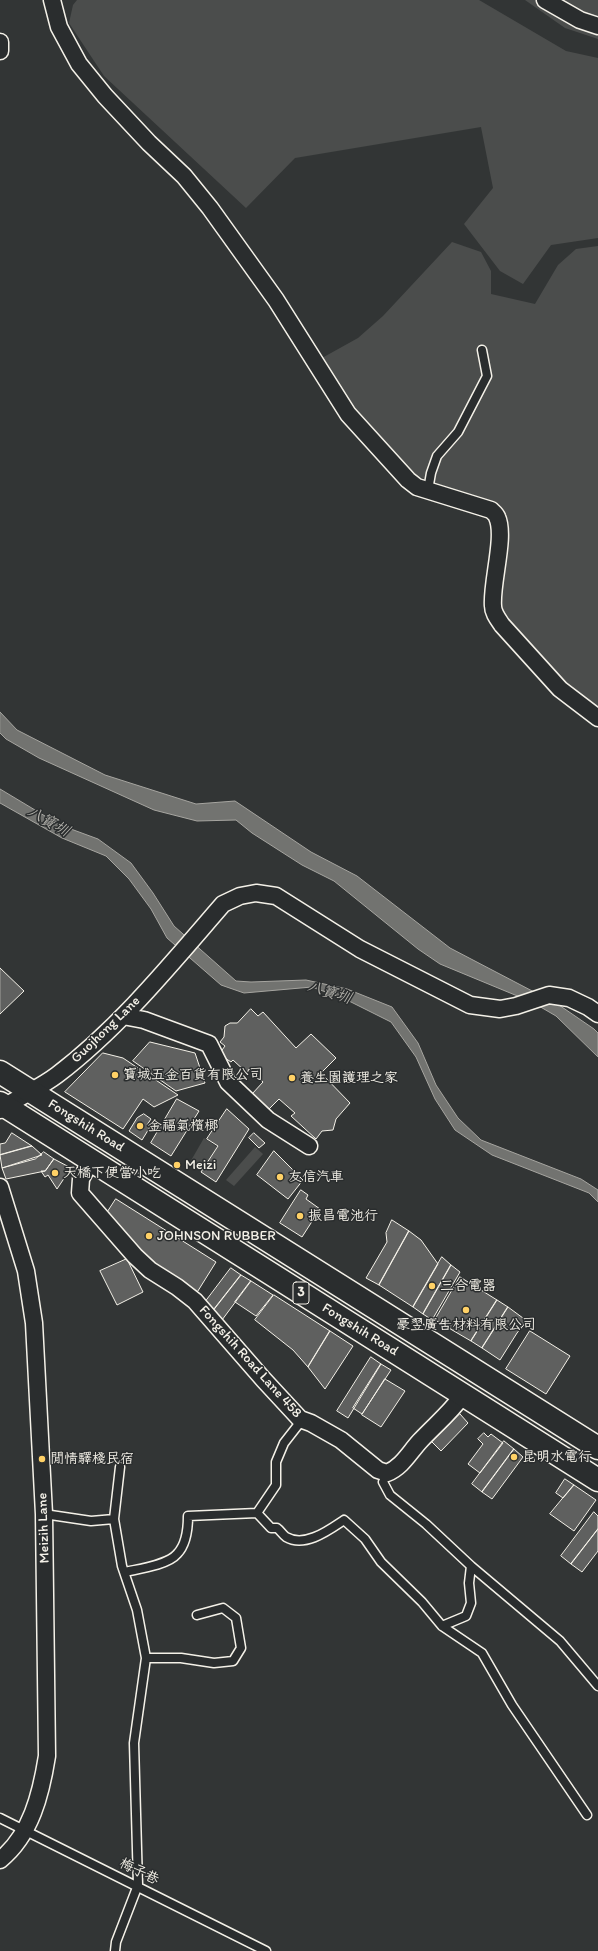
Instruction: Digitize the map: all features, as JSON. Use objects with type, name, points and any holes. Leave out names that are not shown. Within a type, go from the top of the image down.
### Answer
[{"type":"main road","name":"Fongshih Road","points":[[0,1072],[598,1448]]},
{"type":"main road","name":"Fongshih Road","points":[[2,1106],[91,1160],[598,1480]]},
{"type":"street","points":[[52,0],[59,27],[79,64],[105,96],[184,176],[210,208],[276,300],[348,414],[408,480],[418,487],[491,510],[497,516],[499,537],[492,607],[495,614],[502,625],[560,689],[598,718]]},
{"type":"street","points":[[545,0],[580,20],[598,26]]},
{"type":"street","points":[[0,42],[0,51]]},
{"type":"street","name":"Guojhong Lane","points":[[2,1106],[56,1076],[93,1046],[123,1016],[198,934],[223,904],[240,896],[256,893],[276,896],[360,948],[470,1005],[500,1009],[516,1006],[549,995],[569,998],[588,1007],[598,1014]]},
{"type":"street","points":[[123,1016],[144,1020],[209,1044],[228,1082],[268,1120],[309,1146]]},
{"type":"street","name":"Fongshih Road Lane 458","points":[[91,1160],[81,1179],[79,1198],[150,1270],[177,1287],[195,1301],[263,1379],[302,1420],[341,1440],[378,1470],[387,1473]]},
{"type":"street","name":"Meizih Lane","points":[[0,1187],[26,1271],[33,1315],[44,1514],[47,1756],[42,1789],[25,1831],[12,1851],[0,1860]]},
{"type":"street","points":[[387,1473],[397,1469],[420,1441],[449,1414],[463,1395]]},
{"type":"lane","points":[[428,490],[431,472],[437,456],[458,432],[487,376],[482,350]]},
{"type":"lane","points":[[257,1514],[276,1485],[276,1462],[284,1443],[302,1420]]},
{"type":"lane","points":[[116,1951],[116,1942],[138,1886],[134,1743],[146,1658],[138,1610],[125,1572],[114,1519],[120,1467]]},
{"type":"lane","points":[[387,1473],[383,1482],[390,1494],[560,1641],[598,1686]]},
{"type":"lane","points":[[44,1514],[91,1521],[114,1519]]},
{"type":"lane","points":[[125,1572],[160,1564],[177,1555],[187,1533],[188,1516],[257,1514],[271,1528],[277,1528],[286,1537],[300,1540],[314,1538],[344,1520],[365,1539],[381,1562],[422,1602],[442,1626],[482,1653],[512,1705],[587,1815]]},
{"type":"lane","points":[[442,1626],[466,1616],[471,1603],[469,1583],[472,1566]]},
{"type":"lane","points":[[146,1658],[181,1658],[214,1663],[233,1661],[241,1648],[236,1618],[223,1608],[198,1615]]},
{"type":"lane","name":"梅子巷","points":[[0,1818],[266,1951]]},
{"type":"shaded area","points":[[77,0],[479,0],[566,51],[598,58],[598,238],[551,245],[523,284],[500,271],[464,224],[493,188],[481,127],[295,158],[246,208],[104,76],[69,23],[73,5]]},
{"type":"shaded area","points":[[525,0],[598,0],[598,39],[565,28]]},
{"type":"shaded area","points":[[452,242],[481,252],[491,271],[491,294],[535,304],[558,265],[576,249],[598,246],[598,709],[566,684],[502,614],[504,513],[494,501],[435,483],[415,475],[356,410],[322,358],[358,338],[383,316]]},
{"type":"shaded area","points":[[204,1138],[217,1147],[204,1167],[201,1165],[199,1170],[189,1164]]},
{"type":"shaded area","points":[[255,1147],[263,1154],[234,1186],[226,1180]]},
{"type":"water","points":[[0,712],[17,730],[105,775],[196,804],[235,801],[311,852],[357,876],[450,948],[559,1005],[594,1029],[598,1033],[598,1057],[556,1016],[532,1002],[440,964],[418,949],[334,881],[302,865],[252,833],[236,820],[197,821],[154,810],[39,758],[6,739],[0,733]]},
{"type":"water","name":"八寶圳","points":[[0,789],[60,825],[98,839],[131,863],[153,893],[174,926],[236,981],[251,982],[306,980],[347,989],[392,1007],[418,1043],[436,1085],[458,1118],[481,1140],[581,1179],[598,1190],[598,1202],[589,1193],[492,1155],[455,1130],[435,1099],[416,1057],[391,1022],[345,999],[312,987],[244,993],[221,985],[167,938],[151,909],[129,879],[106,856],[62,838],[0,803]]},
{"type":"building","points":[[0,968],[24,991],[0,1014]]},
{"type":"building","name":"養生園護理之家","points":[[251,1009],[258,1016],[263,1012],[296,1048],[311,1034],[336,1058],[321,1073],[350,1103],[336,1119],[333,1130],[322,1131],[316,1139],[291,1116],[295,1113],[279,1099],[268,1110],[252,1094],[263,1082],[249,1069],[247,1073],[233,1060],[231,1062],[219,1054],[225,1046],[220,1042],[224,1037],[225,1026],[230,1023],[237,1023]]},
{"type":"building","points":[[150,1042],[195,1053],[205,1083],[176,1091],[133,1061]]},
{"type":"building","name":"寶城五金百貨有限公司","points":[[103,1053],[123,1058],[178,1095],[154,1107],[143,1099],[123,1129],[65,1092]]},
{"type":"building","points":[[177,1099],[199,1111],[171,1156],[151,1143]]},
{"type":"building","points":[[227,1109],[249,1129],[216,1182],[201,1172],[218,1146],[207,1139]]},
{"type":"building","name":"金福氣檳榔","points":[[144,1114],[151,1119],[147,1125],[150,1127],[142,1140],[129,1131],[137,1118]]},
{"type":"building","points":[[12,1133],[32,1146],[0,1155],[0,1144],[5,1143]]},
{"type":"building","points":[[254,1133],[265,1143],[259,1148],[249,1138]]},
{"type":"building","points":[[32,1146],[42,1155],[2,1168],[0,1155]]},
{"type":"building","name":"友信汽車","points":[[274,1151],[303,1180],[288,1199],[257,1175]]},
{"type":"building","points":[[44,1152],[54,1159],[45,1171],[6,1179],[2,1168],[35,1159]]},
{"type":"building","name":"天橋下便當小吃","points":[[54,1159],[71,1168],[57,1189],[48,1175],[45,1177],[41,1171],[45,1171]]},
{"type":"building","name":"振昌電池行","points":[[301,1190],[308,1195],[306,1199],[320,1209],[302,1237],[280,1223]]},
{"type":"building","name":"JOHNSON RUBBER","points":[[116,1199],[216,1262],[196,1294],[140,1256],[105,1216]]},
{"type":"building","points":[[392,1220],[409,1231],[379,1285],[366,1278],[387,1242],[386,1233]]},
{"type":"building","points":[[409,1231],[421,1240],[438,1264],[413,1307],[379,1285]]},
{"type":"building","name":"三合電器","points":[[442,1257],[451,1265],[423,1314],[413,1307]]},
{"type":"building","points":[[127,1259],[143,1292],[117,1305],[100,1271]]},
{"type":"building","points":[[451,1265],[460,1272],[432,1320],[423,1314]]},
{"type":"building","points":[[231,1268],[241,1275],[212,1312],[203,1305]]},
{"type":"building","points":[[241,1275],[251,1281],[222,1320],[212,1312]]},
{"type":"building","name":"豪翌廣告材料有限公司","points":[[460,1277],[497,1300],[471,1341],[435,1320]]},
{"type":"building","points":[[251,1281],[273,1295],[256,1316],[235,1302]]},
{"type":"building","points":[[274,1295],[330,1331],[308,1367],[293,1350],[255,1320]]},
{"type":"building","points":[[497,1300],[508,1307],[482,1348],[471,1341]]},
{"type":"building","points":[[508,1307],[527,1321],[517,1333],[500,1360],[482,1348]]},
{"type":"building","points":[[330,1331],[353,1346],[325,1389],[308,1367]]},
{"type":"building","points":[[530,1331],[570,1356],[546,1394],[506,1369]]},
{"type":"building","points":[[371,1357],[381,1364],[348,1418],[337,1411]]},
{"type":"building","points":[[381,1364],[391,1370],[362,1414],[353,1408]]},
{"type":"building","points":[[385,1379],[405,1391],[381,1427],[362,1415]]},
{"type":"building","points":[[460,1414],[468,1423],[441,1451],[432,1442]]},
{"type":"building","points":[[484,1433],[488,1437],[491,1434],[503,1443],[480,1473],[468,1464],[483,1444],[478,1439]]},
{"type":"building","points":[[504,1441],[514,1449],[482,1492],[472,1484]]},
{"type":"building","points":[[514,1449],[523,1457],[492,1499],[482,1492]]},
{"type":"building","points":[[565,1479],[574,1485],[563,1498],[556,1493]]},
{"type":"building","points":[[574,1485],[596,1500],[574,1531],[550,1514]]},
{"type":"building","points":[[594,1512],[598,1516],[598,1529],[571,1564],[561,1556]]},
{"type":"building","points":[[598,1529],[598,1551],[582,1572],[571,1564]]},
{"type":"place","name":"寶城五金百貨有限公司","points":[[115,1075]]},
{"type":"place","name":"養生園護理之家","points":[[292,1078]]},
{"type":"place","name":"金福氣檳榔","points":[[140,1126]]},
{"type":"place","name":"Meizi","points":[[177,1165]]},
{"type":"place","name":"天橋下便當小吃","points":[[55,1173]]},
{"type":"place","name":"友信汽車","points":[[280,1177]]},
{"type":"place","name":"振昌電池行","points":[[300,1216]]},
{"type":"place","name":"JOHNSON RUBBER","points":[[149,1236]]},
{"type":"place","name":"三合電器","points":[[432,1286]]},
{"type":"place","name":"豪翌廣告材料有限公司","points":[[466,1310]]},
{"type":"place","name":"昆明水電行","points":[[514,1457]]},
{"type":"place","name":"閒情驛棧民宿","points":[[42,1459]]}]
